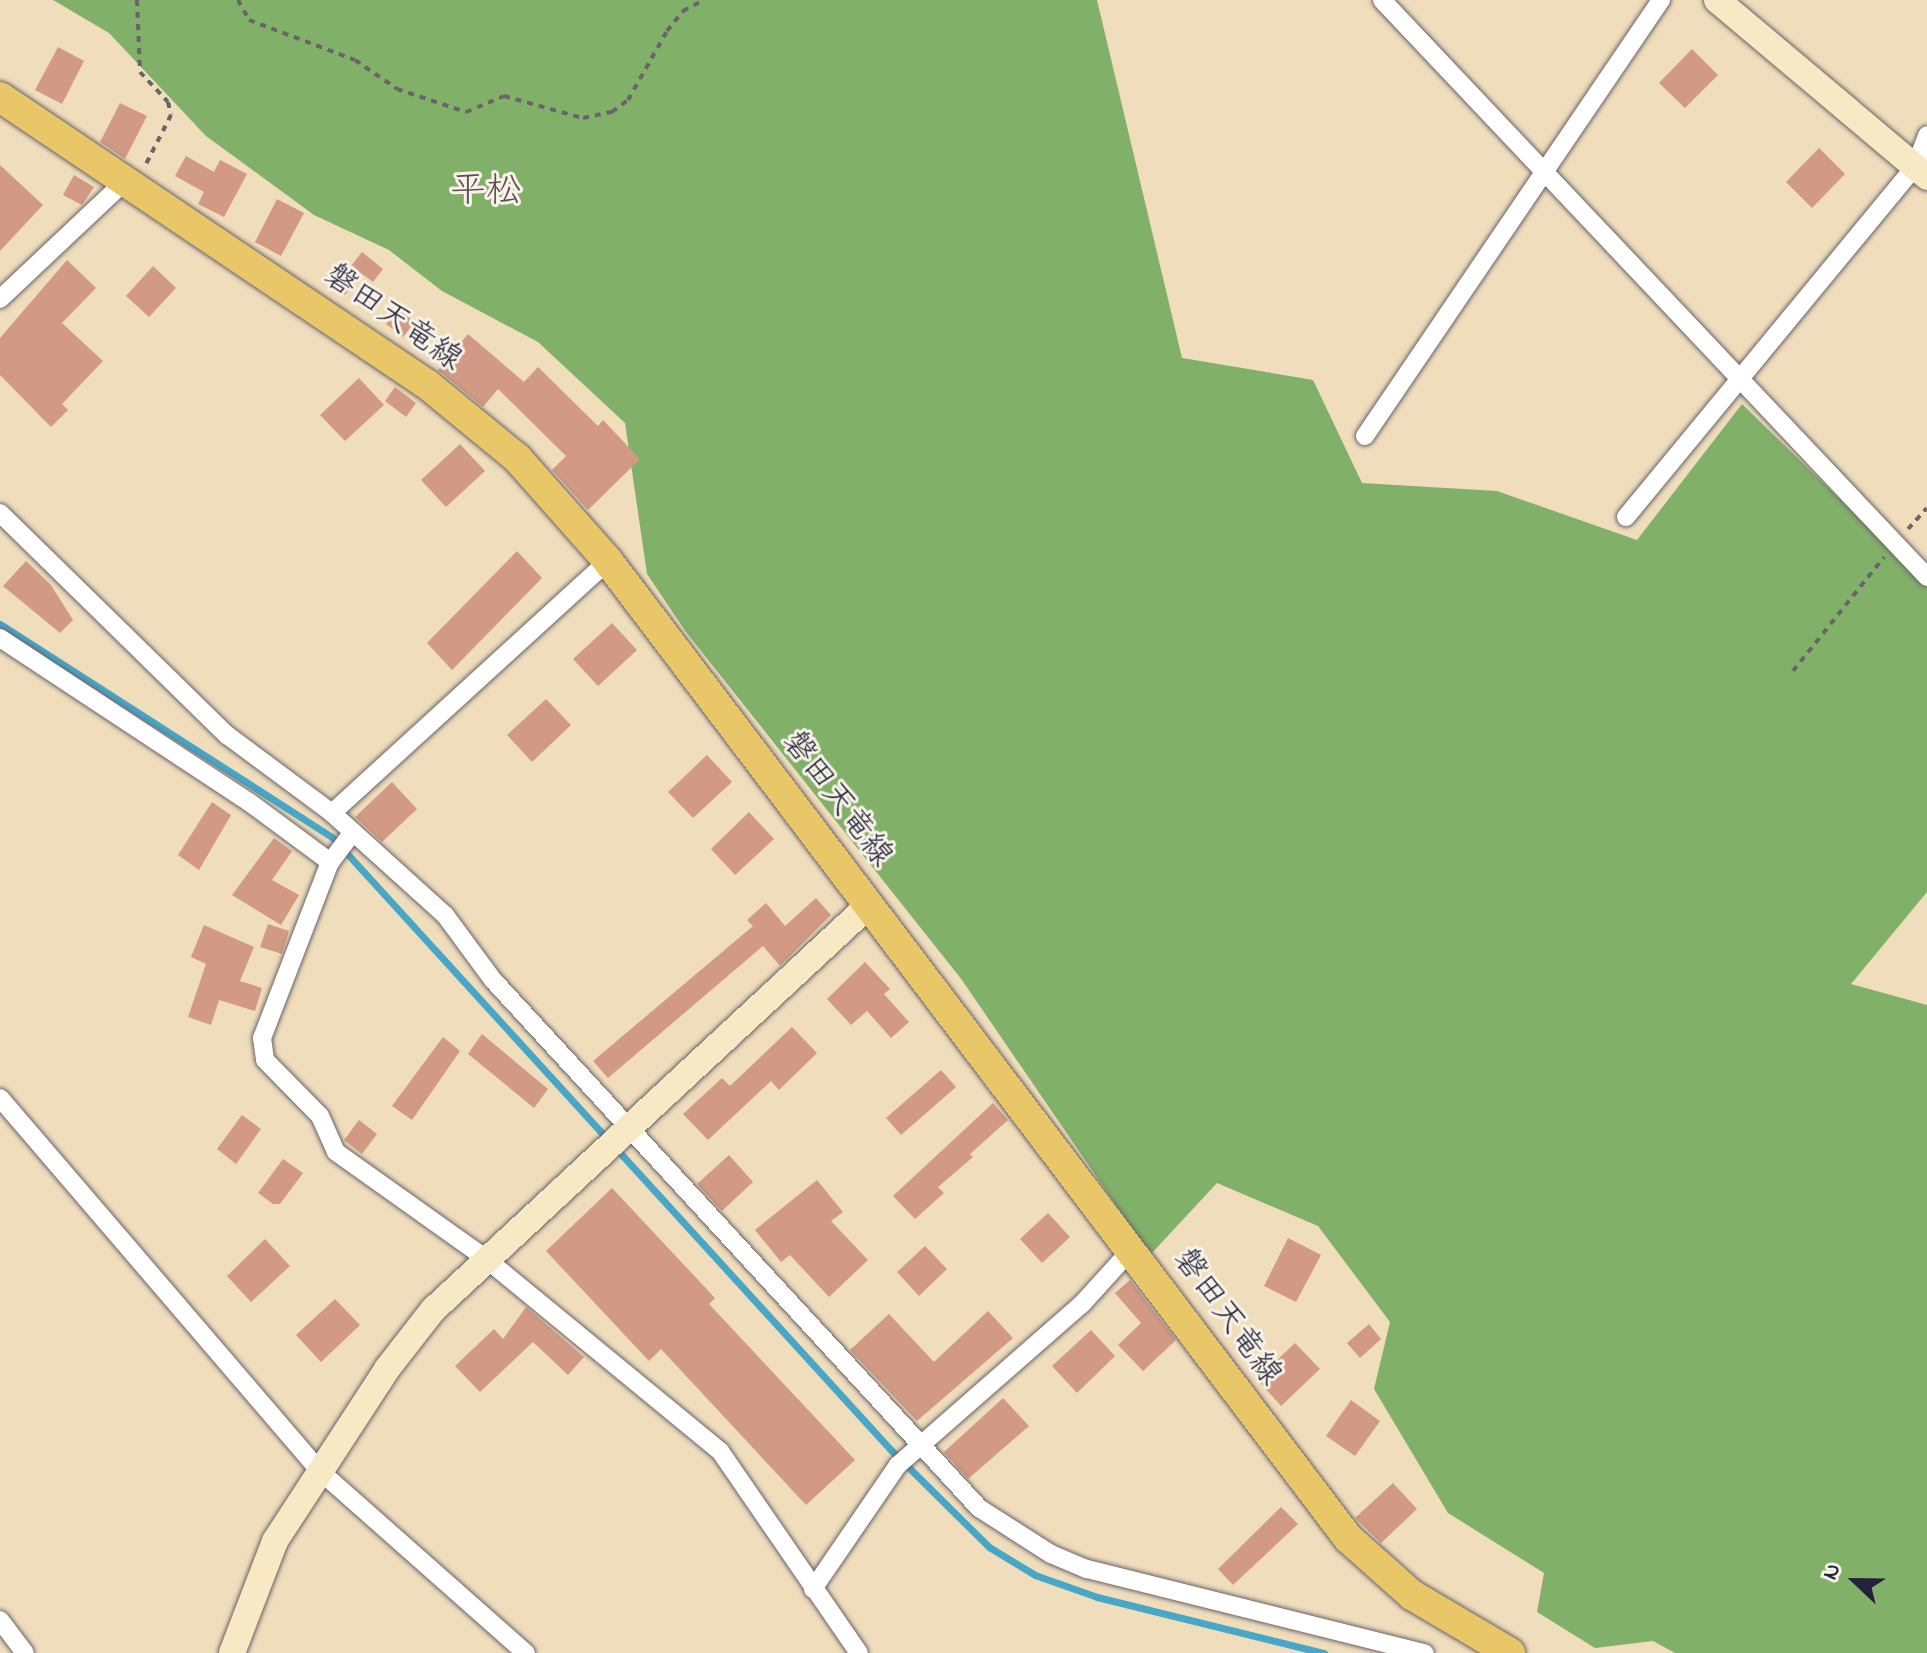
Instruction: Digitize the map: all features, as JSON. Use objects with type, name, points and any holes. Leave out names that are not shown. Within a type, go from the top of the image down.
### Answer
[{"type":"main road","name":"磐田天竜線","points":[[0,97],[428,385],[517,458],[608,561],[1348,1538],[1412,1595],[1498,1651]]},
{"type":"street","points":[[1382,0],[1927,577]]},
{"type":"street","points":[[1365,436],[1542,170],[1661,0]]},
{"type":"street","points":[[1717,0],[1921,172]]},
{"type":"street","points":[[1626,517],[1740,379],[1921,172],[1927,135]]},
{"type":"street","points":[[0,299],[125,181]]},
{"type":"street","points":[[0,513],[227,735],[332,813],[445,915],[493,980],[620,1136],[917,1448],[979,1508],[1051,1554],[1087,1569],[1425,1653]]},
{"type":"street","points":[[332,813],[608,561]]},
{"type":"street","points":[[0,638],[249,802],[330,862]]},
{"type":"street","points":[[353,832],[330,862],[262,1038],[265,1060],[320,1116],[336,1152],[485,1258],[720,1451],[859,1653]]},
{"type":"street","points":[[232,1653],[275,1541],[424,1321],[485,1258],[870,904]]},
{"type":"street","points":[[0,1098],[320,1471],[526,1653]]},
{"type":"street","points":[[813,1589],[898,1465],[1082,1304],[1131,1250]]},
{"type":"street","points":[[0,1620],[25,1653]]},
{"type":"path","points":[[125,181],[141,172],[171,115],[168,102],[140,72],[137,0]]},
{"type":"path","points":[[238,0],[249,20],[355,60],[397,89],[466,112],[504,96],[583,118],[612,112],[628,100],[667,31],[683,11],[704,0]]},
{"type":"path","points":[[1793,671],[1927,508]]},
{"type":"green space","points":[[53,0],[1097,0],[1182,358],[1313,380],[1362,483],[1497,491],[1637,540],[1742,404],[1927,584],[1927,892],[1851,984],[1927,1005],[1927,1653],[1675,1653],[1653,1641],[1595,1648],[1537,1612],[1544,1573],[1448,1513],[1374,1389],[1390,1322],[1318,1226],[1217,1183],[1150,1255],[962,980],[686,632],[647,574],[625,423],[538,342],[442,291],[389,250],[314,215],[206,136],[109,33]]},
{"type":"building","points":[[58,47],[84,61],[62,104],[35,90]]},
{"type":"building","points":[[1692,49],[1718,75],[1685,108],[1659,83]]},
{"type":"building","points":[[120,103],[147,116],[125,159],[100,142]]},
{"type":"building","points":[[1819,148],[1845,174],[1812,208],[1786,182]]},
{"type":"building","points":[[186,156],[214,172],[220,160],[247,174],[224,217],[198,204],[204,192],[175,176]]},
{"type":"building","points":[[0,165],[43,205],[0,251]]},
{"type":"building","points":[[74,175],[94,187],[82,205],[63,195]]},
{"type":"building","points":[[277,199],[304,213],[281,256],[255,242]]},
{"type":"building","points":[[362,252],[383,269],[373,282],[351,266]]},
{"type":"building","points":[[67,260],[96,288],[62,323],[103,361],[62,404],[68,410],[51,427],[0,375],[0,338]]},
{"type":"building","points":[[153,266],[176,288],[149,317],[126,296]]},
{"type":"building","points":[[341,266],[357,279],[345,295],[328,282]]},
{"type":"building","points":[[398,309],[415,322],[403,337],[386,324]]},
{"type":"building","points":[[468,334],[524,382],[538,367],[598,426],[603,420],[640,459],[588,510],[552,470],[566,456],[498,389],[483,407],[438,370]]},
{"type":"building","points":[[359,378],[384,405],[345,441],[320,415]]},
{"type":"building","points":[[395,387],[416,403],[406,417],[385,401]]},
{"type":"building","points":[[460,444],[485,471],[446,507],[421,480]]},
{"type":"building","points":[[517,551],[542,578],[452,670],[427,643]]},
{"type":"building","points":[[26,561],[51,585],[73,620],[60,633],[3,586]]},
{"type":"building","points":[[612,623],[637,650],[598,686],[573,659]]},
{"type":"building","points":[[546,699],[571,725],[532,762],[507,735]]},
{"type":"building","points":[[707,755],[732,782],[693,818],[668,792]]},
{"type":"building","points":[[392,782],[417,809],[382,842],[355,817]]},
{"type":"building","points":[[212,802],[231,815],[199,870],[178,855]]},
{"type":"building","points":[[749,812],[774,839],[735,875],[711,849]]},
{"type":"building","points":[[274,838],[292,851],[272,880],[299,895],[281,925],[232,895]]},
{"type":"building","points":[[816,898],[831,915],[780,966],[763,946],[608,1078],[593,1061],[753,926],[747,920],[766,903],[785,926]]},
{"type":"building","points":[[268,924],[289,931],[282,954],[260,947]]},
{"type":"building","points":[[204,925],[254,947],[240,981],[262,988],[255,1011],[219,1000],[211,1025],[188,1017],[206,964],[191,957]]},
{"type":"building","points":[[865,962],[890,989],[884,994],[909,1022],[891,1038],[867,1011],[851,1025],[827,999]]},
{"type":"building","points":[[792,1027],[817,1053],[779,1090],[771,1081],[708,1140],[683,1114],[722,1078],[730,1086]]},
{"type":"building","points":[[482,1034],[548,1089],[534,1108],[468,1054]]},
{"type":"building","points":[[443,1037],[460,1051],[412,1120],[392,1106]]},
{"type":"building","points":[[941,1070],[956,1087],[901,1135],[886,1118]]},
{"type":"building","points":[[993,1103],[1008,1120],[970,1154],[973,1157],[938,1187],[944,1193],[915,1219],[893,1196]]},
{"type":"building","points":[[242,1115],[261,1129],[236,1164],[217,1149]]},
{"type":"building","points":[[359,1120],[377,1134],[362,1154],[344,1140]]},
{"type":"building","points":[[729,1155],[753,1182],[722,1211],[697,1184]]},
{"type":"building","points":[[283,1159],[303,1173],[280,1204],[273,1204],[258,1193]]},
{"type":"building","points":[[817,1180],[843,1212],[831,1221],[868,1260],[829,1297],[790,1255],[781,1262],[755,1230]]},
{"type":"building","points":[[612,1188],[715,1298],[709,1304],[855,1460],[806,1505],[661,1349],[649,1361],[546,1251]]},
{"type":"building","points":[[1048,1213],[1070,1237],[1042,1263],[1020,1239]]},
{"type":"building","points":[[1288,1238],[1321,1255],[1296,1302],[1264,1286]]},
{"type":"building","points":[[265,1239],[290,1266],[251,1302],[227,1276]]},
{"type":"building","points":[[925,1246],[947,1269],[919,1296],[897,1272]]},
{"type":"building","points":[[1130,1280],[1176,1340],[1143,1371],[1118,1345],[1141,1323],[1115,1293]]},
{"type":"building","points":[[335,1299],[360,1325],[321,1362],[296,1335]]},
{"type":"building","points":[[526,1307],[584,1357],[568,1375],[533,1342],[480,1392],[455,1366],[494,1329],[503,1339]]},
{"type":"building","points":[[988,1311],[1013,1338],[917,1421],[850,1350],[889,1314],[934,1362]]},
{"type":"building","points":[[1369,1324],[1381,1339],[1360,1358],[1347,1343]]},
{"type":"building","points":[[1091,1330],[1115,1356],[1077,1393],[1052,1366]]},
{"type":"building","points":[[1295,1343],[1320,1369],[1281,1406],[1257,1379]]},
{"type":"building","points":[[1003,1398],[1029,1426],[968,1479],[944,1452]]},
{"type":"building","points":[[1351,1400],[1380,1421],[1355,1456],[1326,1436]]},
{"type":"building","points":[[1393,1483],[1417,1509],[1381,1543],[1355,1518]]},
{"type":"building","points":[[1281,1507],[1298,1524],[1233,1585],[1218,1569]]},
{"type":"waterway","points":[[0,624],[332,837],[891,1450],[989,1547],[1035,1575],[1097,1597],[1324,1653]]},
{"type":"district","name":"平松","points":[[486,193]]}]
